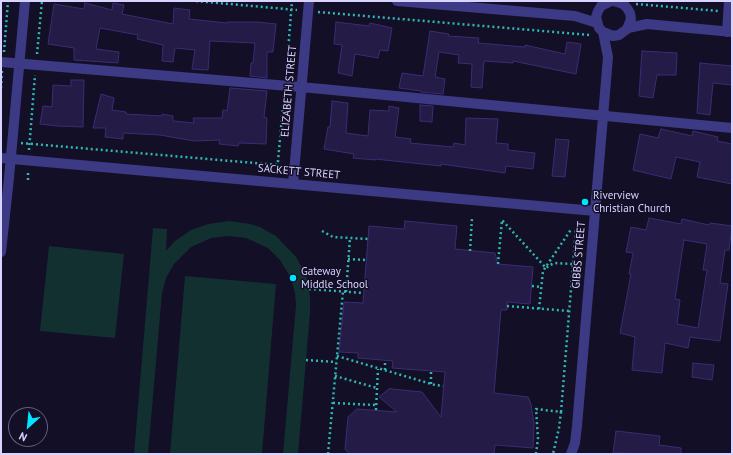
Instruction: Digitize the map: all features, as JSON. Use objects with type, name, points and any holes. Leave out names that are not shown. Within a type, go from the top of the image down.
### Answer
[{"type":"street","points":[[1,252],[6,158],[12,142],[25,1]]},
{"type":"street","points":[[397,1],[575,16],[597,23]]},
{"type":"street","points":[[598,11],[596,17],[597,23],[603,32],[613,36],[619,35],[628,28],[647,24],[729,32],[729,1]]},
{"type":"street","points":[[575,16],[598,11],[614,2],[647,24]]},
{"type":"street","name":"ELIZABETH STREET","points":[[293,184],[308,6]]},
{"type":"street","points":[[628,28],[631,19],[630,13]]},
{"type":"street","name":"GIBBS STREET","points":[[571,454],[575,443],[577,426],[608,57],[603,32]]},
{"type":"street","name":"GIBBS STREET","points":[[608,57],[619,35]]},
{"type":"street","points":[[2,62],[301,87],[732,128]]},
{"type":"street","name":"SACKETT STREET","points":[[6,158],[595,211]]},
{"type":"path","points":[[1,88],[8,1]]},
{"type":"path","points":[[196,1],[292,9],[308,6],[590,35]]},
{"type":"path","points":[[292,1],[292,9]]},
{"type":"path","points":[[635,1],[634,4],[728,12]]},
{"type":"path","points":[[12,142],[278,165]]},
{"type":"path","points":[[470,251],[472,218]]},
{"type":"path","points":[[498,264],[502,220],[546,268]]},
{"type":"path","points":[[540,309],[542,275],[574,228],[561,412],[557,440],[553,454]]},
{"type":"path","points":[[322,231],[333,237],[368,239]]},
{"type":"path","points":[[328,454],[336,362],[350,238]]},
{"type":"path","points":[[348,259],[366,260]]},
{"type":"path","points":[[546,268],[555,263],[572,264]]},
{"type":"path","points":[[532,286],[541,286]]},
{"type":"path","points":[[309,289],[363,293]]},
{"type":"path","points":[[507,306],[569,312]]},
{"type":"path","points":[[337,356],[430,384],[444,386]]},
{"type":"path","points":[[306,360],[336,362]]},
{"type":"path","points":[[385,360],[385,370]]},
{"type":"path","points":[[376,410],[378,369]]},
{"type":"path","points":[[430,384],[431,371]]},
{"type":"path","points":[[335,376],[377,388]]},
{"type":"path","points":[[333,403],[376,405]]},
{"type":"path","points":[[536,454],[538,438],[536,409],[561,412]]},
{"type":"green space","points":[[229,221],[260,227],[276,236],[296,257],[308,282],[310,313],[298,454],[283,454],[296,305],[295,293],[291,278],[280,260],[268,248],[246,238],[229,236],[211,238],[191,247],[174,264],[166,278],[162,293],[148,454],[134,454],[153,228],[167,229],[166,251],[175,241],[191,230],[208,224]]},
{"type":"green space","points":[[49,246],[124,254],[115,338],[40,331]]},
{"type":"green space","points":[[185,276],[276,284],[262,454],[170,454]]},
{"type":"building","points":[[85,3],[112,10],[113,3],[124,5],[122,14],[173,24],[174,8],[190,10],[189,19],[227,23],[258,22],[276,24],[273,52],[267,52],[267,78],[250,76],[255,43],[210,41],[208,70],[192,69],[195,50],[175,48],[173,62],[162,61],[163,45],[137,39],[138,35],[100,28],[96,49],[119,52],[118,63],[74,60],[74,48],[48,44],[54,4],[84,9]]},
{"type":"building","points":[[336,22],[369,26],[370,23],[392,28],[388,51],[380,50],[378,58],[355,54],[352,76],[338,73],[342,45],[334,44]]},
{"type":"building","points":[[430,31],[449,34],[448,36],[479,38],[478,43],[525,47],[525,45],[565,54],[567,42],[581,44],[576,74],[513,61],[513,63],[484,61],[482,88],[471,87],[472,64],[458,63],[459,55],[439,52],[435,77],[445,79],[443,94],[399,88],[402,73],[423,76]]},
{"type":"building","points":[[642,51],[677,53],[676,75],[657,75],[653,98],[639,96]]},
{"type":"building","points":[[700,63],[732,66],[732,85],[713,83],[710,115],[697,113]]},
{"type":"building","points":[[71,80],[84,80],[83,127],[40,124],[43,106],[52,107],[53,85],[71,86]]},
{"type":"building","points":[[230,88],[267,91],[264,117],[267,118],[266,144],[239,143],[238,146],[219,144],[220,140],[194,141],[160,135],[123,133],[123,139],[105,137],[106,128],[93,128],[101,94],[114,98],[112,110],[126,112],[126,114],[162,116],[162,114],[173,116],[173,121],[194,123],[193,118],[222,118],[223,110],[227,111]]},
{"type":"building","points":[[332,101],[348,103],[346,133],[368,136],[370,110],[389,111],[389,106],[399,108],[395,137],[411,139],[410,143],[453,147],[454,143],[465,145],[466,118],[498,119],[496,143],[508,144],[508,150],[535,153],[533,169],[506,166],[505,173],[441,164],[441,166],[353,158],[354,154],[324,149],[328,127],[330,127]]},
{"type":"building","points":[[420,105],[433,106],[432,122],[420,121]]},
{"type":"building","points":[[661,129],[692,136],[693,131],[718,137],[717,141],[732,144],[732,184],[697,177],[700,162],[676,157],[671,179],[633,170],[640,134],[658,138]]},
{"type":"building","points":[[556,139],[569,140],[565,177],[552,176]]},
{"type":"building","points":[[649,218],[681,224],[682,219],[709,225],[710,223],[732,226],[729,250],[725,250],[720,283],[728,284],[720,341],[690,337],[688,348],[665,343],[662,373],[632,370],[635,337],[620,333],[631,274],[629,274],[633,253],[626,252],[631,227],[646,230]],"holes":[[[684,240],[707,244],[703,270],[707,270],[698,328],[677,324],[680,300],[675,299]]]},
{"type":"building","points":[[405,221],[457,226],[455,249],[495,253],[498,264],[533,267],[530,304],[507,302],[507,310],[501,310],[494,393],[528,397],[531,404],[534,424],[533,448],[495,445],[494,454],[349,454],[345,449],[348,417],[357,409],[397,412],[379,397],[390,388],[422,392],[441,417],[445,372],[392,368],[393,361],[358,358],[358,353],[339,352],[344,302],[363,303],[369,226],[404,229]]},
{"type":"building","points":[[693,363],[714,365],[712,380],[692,377]]},
{"type":"building","points":[[616,431],[660,436],[659,445],[681,448],[681,454],[613,453]]},
{"type":"place","name":"Riverview Christian Church","points":[[585,202]]},
{"type":"place","name":"Gateway Middle School","points":[[293,278]]}]
